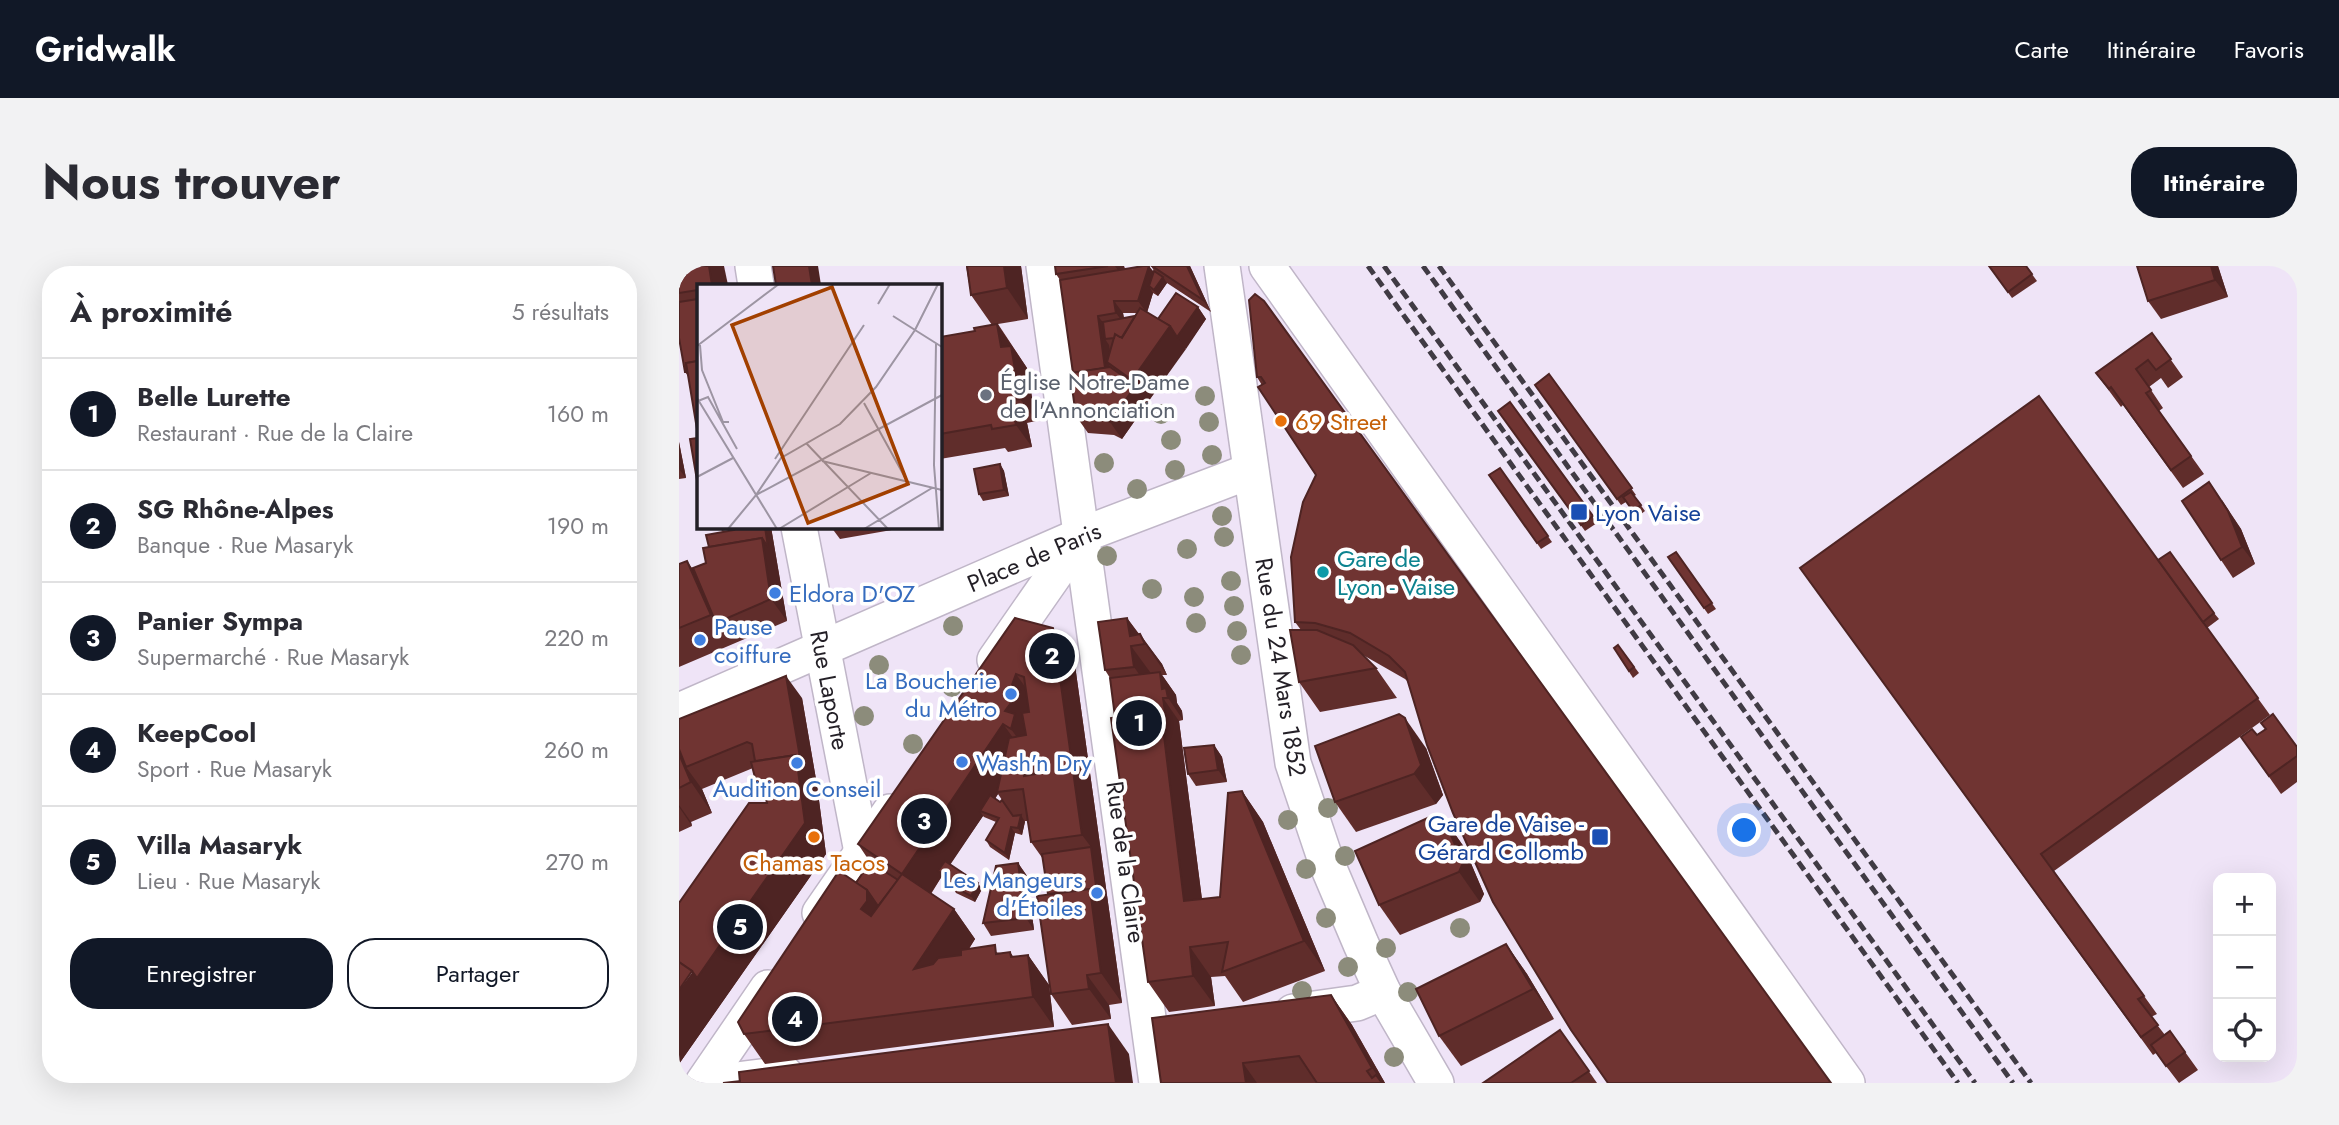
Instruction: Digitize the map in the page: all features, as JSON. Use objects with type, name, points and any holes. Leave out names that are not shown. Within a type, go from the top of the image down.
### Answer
[{"type":"street","points":[[753,266],[757,284]]},
{"type":"street","name":"Rue de la Claire","points":[[1044,266],[1082,535],[1166,1030],[1157,1083]]},
{"type":"street","name":"Rue du 24 Mars 1852","points":[[1222,266],[1293,763],[1327,864],[1383,992],[1436,1083]]},
{"type":"street","points":[[1267,266],[1320,362],[1538,665],[1847,1083]]},
{"type":"street","points":[[1240,400],[1259,371],[1269,366]]},
{"type":"street","name":"Place de Paris","points":[[679,711],[1082,535],[1250,471]]},
{"type":"street","name":"Rue Laporte","points":[[799,528],[862,852]]},
{"type":"street","points":[[974,691],[1082,535]]},
{"type":"street","points":[[703,1083],[911,783]]},
{"type":"street","points":[[1262,1016],[1357,1003],[1383,992]]},
{"type":"street","points":[[1115,1036],[1166,1030]]},
{"type":"street","points":[[712,1083],[819,1070]]},
{"type":"building","points":[[679,266],[709,266],[712,284],[697,284],[697,290],[679,293]]},
{"type":"building","points":[[773,266],[809,266],[812,284],[776,284]]},
{"type":"building","points":[[967,266],[1004,266],[1007,288],[971,295]]},
{"type":"building","points":[[1055,266],[1108,266],[1056,274]]},
{"type":"building","points":[[1149,266],[1138,301],[1114,301],[1116,313],[1098,316],[1105,368],[1073,373],[1060,280]]},
{"type":"building","points":[[1152,266],[1187,266],[1203,300]]},
{"type":"building","points":[[1989,266],[2026,266],[2032,274],[2008,292]]},
{"type":"building","points":[[2137,266],[2211,266],[2215,280],[2148,301]]},
{"type":"building","points":[[1154,271],[1163,277],[1154,290],[1149,286]]},
{"type":"building","points":[[1176,293],[1198,307],[1177,337],[1170,326],[1158,319]]},
{"type":"building","points":[[1255,294],[1264,301],[1831,1083],[1608,1083],[1571,1030],[1493,902],[1453,813],[1427,745],[1405,672],[1389,656],[1350,633],[1315,623],[1295,622],[1291,557],[1303,502],[1316,475],[1258,387],[1265,383],[1261,377],[1257,377],[1249,300]]},
{"type":"building","points":[[697,299],[697,361],[686,363],[687,372],[679,338],[679,302]]},
{"type":"building","points":[[1140,308],[1170,326],[1132,380],[1107,362],[1115,334],[1122,338]]},
{"type":"building","points":[[1135,316],[1122,337],[1115,334],[1114,338],[1105,339],[1103,322]]},
{"type":"building","name":"Église Notre-Dame de l'Annonciation","points":[[997,324],[1001,347],[1011,346],[1020,399],[1011,400],[1016,425],[992,429],[991,425],[941,434],[941,337],[975,331],[974,328]]},
{"type":"building","points":[[2152,333],[2171,359],[2156,370],[2148,360],[2136,369],[2151,390],[2146,393],[2191,456],[2171,470],[2111,387],[2109,389],[2096,373]]},
{"type":"building","points":[[697,361],[697,429],[686,363]]},
{"type":"building","points":[[1110,367],[1136,385],[1110,422],[1102,418],[1076,416],[1070,373]]},
{"type":"building","points":[[1549,374],[1632,488],[1617,499],[1535,385]]},
{"type":"building","points":[[2039,396],[2258,698],[2041,854],[2144,996],[2138,999],[2158,1025],[2141,1037],[1800,568]]},
{"type":"building","points":[[1510,402],[1593,516],[1581,525],[1498,411]]},
{"type":"building","points":[[697,438],[697,480],[690,439]]},
{"type":"building","points":[[1000,464],[1004,490],[979,494],[974,469]]},
{"type":"building","points":[[1500,468],[1548,536],[1537,543],[1489,475]]},
{"type":"building","points":[[2209,482],[2228,511],[2242,547],[2221,560],[2182,501]]},
{"type":"building","points":[[1631,492],[1641,505],[1633,511],[1623,497]]},
{"type":"building","points":[[733,528],[765,528],[768,547],[762,538],[709,547],[706,535],[734,530]]},
{"type":"building","points":[[762,538],[771,599],[716,623],[693,568],[706,563],[703,548]]},
{"type":"building","points":[[1676,552],[1712,603],[1704,608],[1668,557]]},
{"type":"building","points":[[2170,552],[2214,613],[2203,622],[2158,560]]},
{"type":"building","points":[[687,561],[711,615],[679,628],[679,564]]},
{"type":"building","points":[[1015,618],[1053,628],[1082,835],[1031,842],[1023,789],[997,792],[1009,738],[1026,735],[1022,713],[1029,712],[1024,677],[1016,674],[1012,685],[1020,691],[1005,711],[1015,714],[1011,729],[1003,724],[902,874],[858,844]],"holes":[[[1038,758],[1041,773],[1024,776],[1021,760]]]},
{"type":"building","points":[[1127,618],[1130,636],[1140,634],[1145,644],[1131,646],[1134,667],[1105,670],[1098,622]]},
{"type":"building","points":[[1290,630],[1317,630],[1353,645],[1376,668],[1299,682]]},
{"type":"building","points":[[1618,645],[1634,667],[1629,671],[1614,648]]},
{"type":"building","points":[[1160,672],[1162,689],[1166,688],[1168,698],[1163,698],[1166,719],[1161,711],[1115,717],[1110,678]]},
{"type":"building","points":[[786,676],[801,763],[796,755],[755,761],[752,744],[747,742],[686,767],[679,749],[679,719]]},
{"type":"building","points":[[1161,711],[1184,901],[1220,897],[1228,793],[1242,791],[1304,941],[1222,972],[1228,942],[1190,947],[1193,976],[1148,982],[1111,718]]},
{"type":"building","points":[[1399,714],[1405,718],[1421,765],[1414,774],[1335,802],[1315,746]]},
{"type":"building","points":[[2273,714],[2297,747],[2297,756],[2269,776],[2241,737],[2252,729],[2257,735],[2266,729],[2261,723]]},
{"type":"building","points":[[1214,745],[1218,770],[1188,774],[1184,748]]},
{"type":"building","points":[[679,754],[691,782],[679,788]]},
{"type":"building","points":[[796,755],[805,823],[697,978],[679,962],[679,903],[749,803],[767,803],[764,788],[758,789],[751,762]]},
{"type":"building","points":[[990,795],[1000,802],[1002,800],[1013,816],[1021,815],[1018,828],[1011,827],[1005,853],[986,840],[999,818],[980,811]]},
{"type":"building","points":[[1434,815],[1443,817],[1463,863],[1459,872],[1379,905],[1355,851]]},
{"type":"building","points":[[1091,847],[1098,901],[1090,889],[1048,894],[1042,854]]},
{"type":"building","points":[[945,861],[978,883],[971,896],[952,886],[955,882],[938,871]]},
{"type":"building","points":[[870,862],[898,880],[878,906],[867,890],[856,883]]},
{"type":"building","points":[[1018,863],[1026,918],[983,923],[996,866]]},
{"type":"building","points":[[839,871],[867,890],[867,901],[861,909],[871,916],[902,874],[954,909],[914,969],[933,964],[938,958],[961,955],[961,950],[995,945],[996,954],[1010,952],[1011,957],[1028,955],[1033,997],[744,1034],[738,1022]]},
{"type":"building","points":[[1090,889],[1101,973],[1087,975],[1089,989],[1051,994],[1037,896]]},
{"type":"building","points":[[1506,944],[1533,989],[1439,1036],[1416,989]]},
{"type":"building","points":[[679,962],[692,971],[679,990]]},
{"type":"building","points":[[1331,995],[1372,1068],[1367,1071],[1372,1078],[1376,1075],[1382,1083],[1317,1083],[1299,1056],[1243,1063],[1246,1083],[1161,1083],[1152,1018]]},
{"type":"building","points":[[1108,1024],[1116,1083],[740,1083],[739,1072]]},
{"type":"building","points":[[1560,1030],[1589,1071],[1571,1083],[1483,1083]]},
{"type":"building","points":[[2170,1031],[2185,1052],[2166,1066],[2151,1045]]},
{"type":"railway","points":[[1368,266],[1958,1083]]},
{"type":"railway","points":[[1384,266],[1975,1083]]},
{"type":"railway","points":[[1423,266],[2013,1083]]},
{"type":"railway","points":[[1439,266],[2031,1083]]},
{"type":"place","name":"Église Notre-Dame de l'Annonciation","points":[[986,395]]},
{"type":"place","name":"69 Street","points":[[1281,421]]},
{"type":"place","name":"Lyon Vaise","points":[[1579,512]]},
{"type":"place","name":"Gare de Lyon - Vaise","points":[[1323,572]]},
{"type":"place","name":"Eldora D'OZ","points":[[775,593]]},
{"type":"place","name":"Pause coiffure","points":[[700,640]]},
{"type":"place","name":"SG Rhône-Alpes","points":[[1052,656]]},
{"type":"place","name":"La Boucherie du Métro","points":[[1011,694]]},
{"type":"place","name":"Belle Lurette","points":[[1139,723]]},
{"type":"place","name":"Wash'n Dry","points":[[962,762]]},
{"type":"place","name":"Audition Conseil","points":[[797,763]]},
{"type":"place","name":"Panier Sympa","points":[[924,821]]},
{"type":"place","name":"Chamas Tacos","points":[[814,837]]},
{"type":"place","name":"Gare de Vaise - Gérard Collomb","points":[[1600,837]]},
{"type":"place","name":"Les Mangeurs d'Étoiles","points":[[1097,893]]},
{"type":"place","name":"Villa Masaryk","points":[[740,927]]},
{"type":"place","name":"KeepCool","points":[[795,1019]]}]
